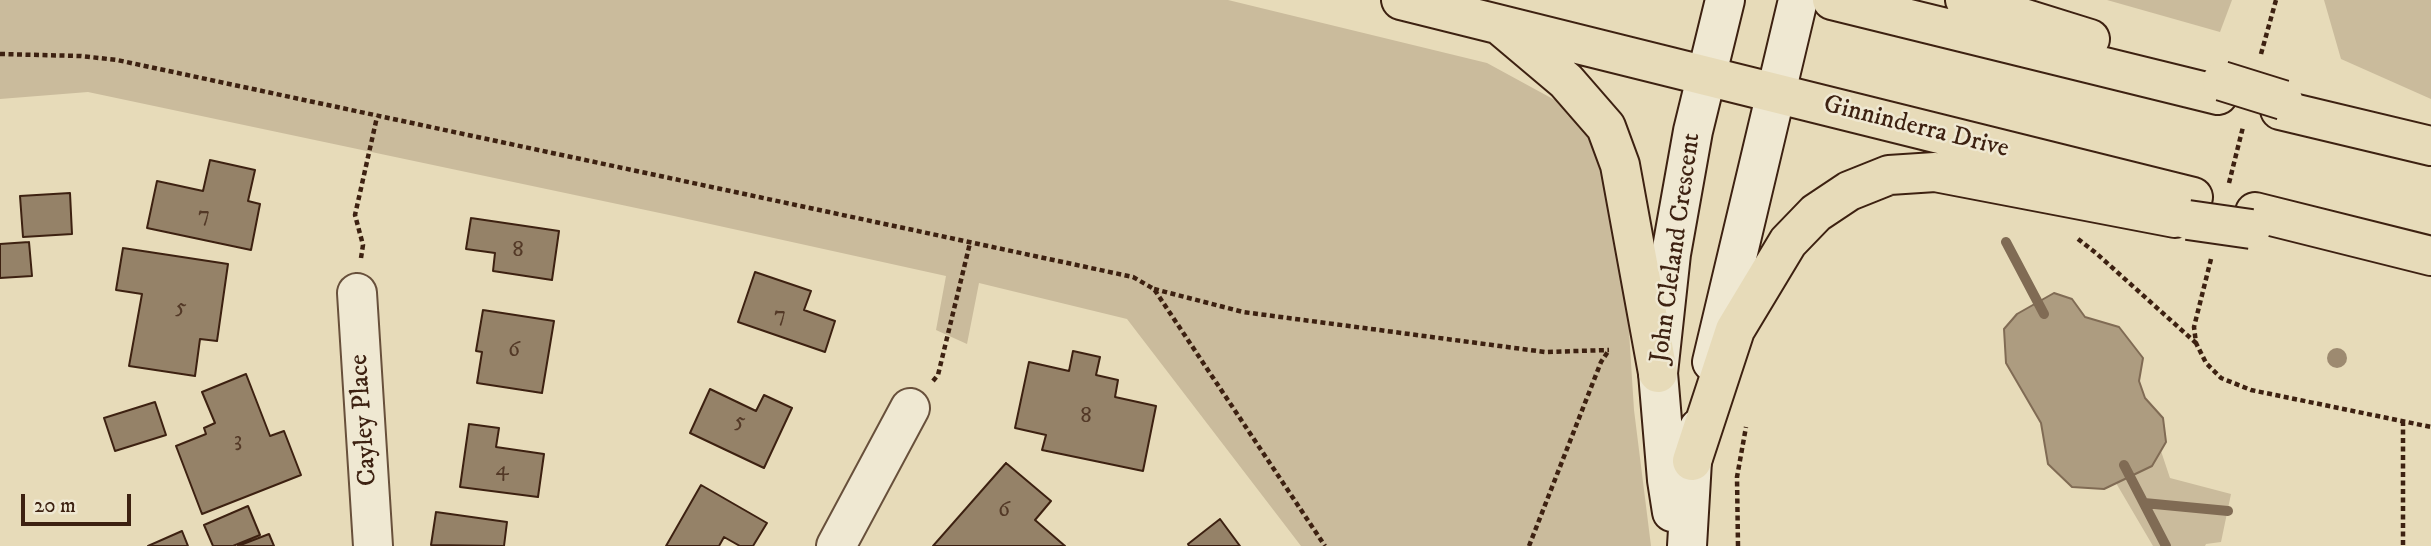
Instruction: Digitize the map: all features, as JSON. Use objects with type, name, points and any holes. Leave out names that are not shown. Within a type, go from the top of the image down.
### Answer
[{"type":"main road","name":"Ginninderra Drive","points":[[1401,0],[1775,93],[2190,208]]},
{"type":"main road","points":[[1832,0],[2220,88],[2426,145]]},
{"type":"main road","points":[[1965,0],[2220,88]]},
{"type":"main road","points":[[1499,24],[1566,82],[1606,127],[1620,166],[1655,356]]},
{"type":"main road","points":[[1692,461],[1735,330],[1788,242],[1816,213],[1849,191],[1889,175],[1935,172],[2190,208],[2418,253]]},
{"type":"street","name":"John Cleland Crescent","points":[[1678,546],[1667,480],[1655,356],[1693,131],[1725,0]]},
{"type":"street","name":"John Cleland Crescent","points":[[1687,546],[1692,461],[1714,348],[1798,0]]},
{"type":"street","name":"Cayley Place","points":[[357,293],[373,546]]},
{"type":"street","points":[[836,546],[910,408]]},
{"type":"path","points":[[0,54],[81,56],[117,60],[1133,277],[1154,289],[1243,312],[1545,352],[1609,350],[1630,341],[1655,356]]},
{"type":"path","points":[[357,293],[363,246],[355,215],[377,117]]},
{"type":"path","points":[[2076,238],[2196,343]]},
{"type":"path","points":[[910,408],[938,375],[970,243]]},
{"type":"path","points":[[1154,289],[1325,546]]},
{"type":"path","points":[[1528,546],[1601,362],[1609,350]]},
{"type":"path","points":[[1738,546],[1737,477],[1748,415]]},
{"type":"path","points":[[2403,421],[2403,546]]},
{"type":"shaded area","points":[[0,0],[1228,0],[1487,63],[1575,111],[1610,173],[1624,252],[1634,410],[1651,546],[1301,546],[1127,319],[979,283],[967,344],[936,330],[946,276],[88,92],[0,99]]},
{"type":"shaded area","points":[[2107,0],[2232,0],[2220,32]]},
{"type":"shaded area","points":[[2324,0],[2431,0],[2431,99],[2341,59]]},
{"type":"shaded area","points":[[2054,293],[2072,299],[2085,317],[2119,327],[2143,358],[2139,381],[2145,398],[2163,418],[2166,442],[2152,466],[2104,489],[2072,487],[2048,464],[2041,423],[2006,363],[2004,329],[2017,314]]},
{"type":"shaded area","points":[[2161,451],[2170,478],[2231,494],[2221,542],[2205,546],[2153,546],[2116,483],[2152,466]]},
{"type":"building","points":[[210,160],[255,170],[248,201],[260,204],[251,250],[147,228],[157,181],[203,191]]},
{"type":"building","points":[[70,193],[72,234],[23,237],[20,196]]},
{"type":"building","points":[[471,218],[559,231],[552,280],[493,271],[495,253],[466,249]]},
{"type":"building","points":[[29,242],[32,276],[0,278],[0,244]]},
{"type":"building","points":[[123,248],[228,264],[217,341],[200,339],[195,376],[129,366],[142,294],[116,290]]},
{"type":"building","points":[[755,272],[811,291],[804,310],[835,321],[825,352],[738,322]]},
{"type":"building","points":[[483,310],[554,321],[542,393],[477,383],[482,352],[476,351]]},
{"type":"building","points":[[1073,351],[1100,357],[1096,375],[1118,380],[1115,397],[1156,406],[1143,471],[1042,450],[1046,435],[1015,428],[1029,362],[1069,371]]},
{"type":"building","points":[[246,374],[270,436],[284,431],[301,475],[202,514],[176,446],[206,434],[204,428],[215,423],[202,392]]},
{"type":"building","points":[[710,389],[756,411],[764,395],[792,408],[764,468],[690,433]]},
{"type":"building","points":[[155,402],[166,435],[115,451],[104,418]]},
{"type":"building","points":[[469,424],[499,428],[496,447],[544,454],[538,497],[460,487]]},
{"type":"building","points":[[1006,463],[1051,501],[1035,520],[1065,546],[933,546]]},
{"type":"building","points":[[701,485],[767,523],[753,546],[740,546],[724,537],[719,546],[666,546]]},
{"type":"building","points":[[248,506],[260,535],[233,546],[213,546],[204,525]]},
{"type":"building","points":[[436,512],[507,522],[504,546],[431,545]]},
{"type":"building","points":[[1220,519],[1240,546],[1189,546],[1188,544]]},
{"type":"building","points":[[182,531],[188,546],[148,546]]},
{"type":"building","points":[[269,534],[274,546],[238,546]]},
{"type":"waterway","points":[[2006,242],[2044,314]]},
{"type":"waterway","points":[[2124,465],[2166,546]]},
{"type":"waterway","points":[[2144,503],[2228,511]]}]
